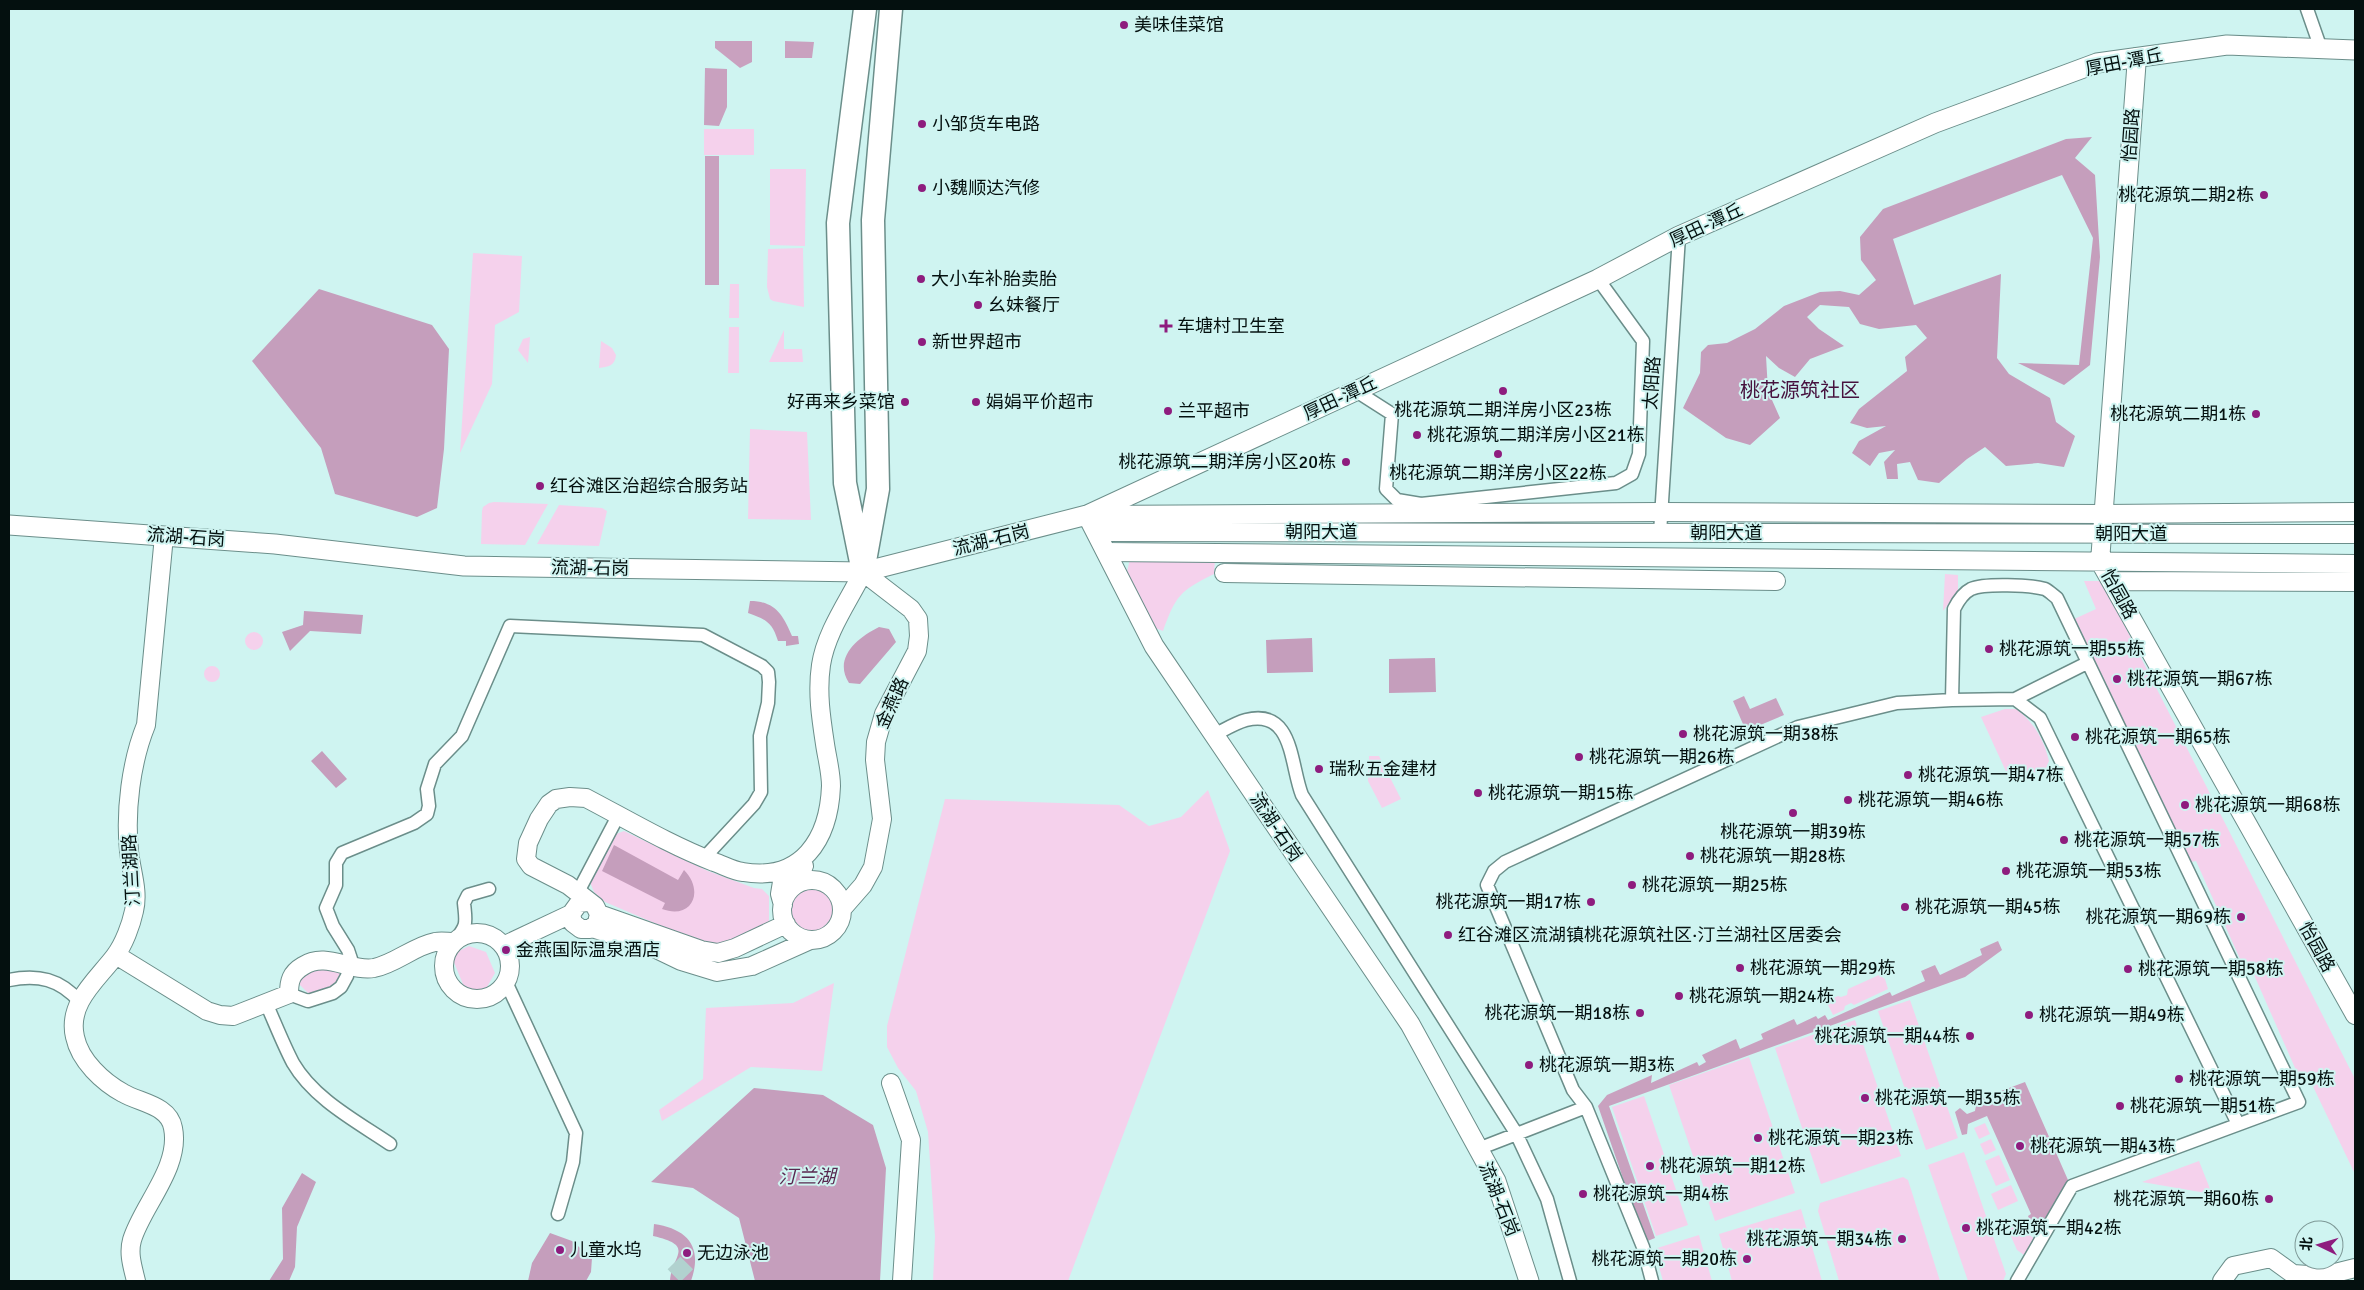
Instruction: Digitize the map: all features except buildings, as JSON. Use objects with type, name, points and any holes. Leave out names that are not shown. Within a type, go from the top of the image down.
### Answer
[{"type":"highway","points":[[863,572],[845,483],[838,223],[865,9]]},
{"type":"highway","points":[[863,572],[878,489],[874,220],[891,9]]},
{"type":"main road","name":"厚田-潭丘","points":[[1088,515],[1598,279],[1679,236],[1935,123],[2097,63],[2227,45],[2355,50]]},
{"type":"main road","name":"流湖-石岗","points":[[9,525],[275,544],[464,566],[863,572],[1088,515],[1154,646],[1410,1024],[1496,1181],[1529,1281]]},
{"type":"street","points":[[2307,9],[2321,49]]},
{"type":"street","name":"怡园路","points":[[2137,57],[2100,562],[2355,1015]]},
{"type":"street","name":"太阳路","points":[[1660,533],[1679,236]]},
{"type":"street","points":[[1356,391],[1392,414],[1386,489],[1397,500],[1421,504],[1616,483],[1632,474],[1638,454],[1643,341],[1598,279]]},
{"type":"street","points":[[1500,496],[1520,533]]},
{"type":"street","points":[[1088,515],[1661,512],[2103,514],[2355,512]]},
{"type":"street","name":"朝阳大道","points":[[1096,532],[2355,534]]},
{"type":"street","name":"汀兰湖路","points":[[136,1281],[131,1258],[132,1241],[168,1165],[174,1142],[173,1127],[167,1116],[156,1107],[124,1094],[97,1074],[84,1057],[75,1037],[75,1018],[80,1002],[90,985],[116,955],[135,910],[135,887],[129,851],[129,811],[139,742],[146,725],[164,536]]},
{"type":"street","name":"朝阳大道","points":[[1106,552],[2355,564]]},
{"type":"street","name":"金燕路","points":[[741,872],[776,871],[806,858],[817,842],[825,821],[831,783],[819,690],[822,664],[830,636],[863,572],[905,614],[910,627],[911,638],[901,664],[882,700],[868,744],[865,770],[872,825],[864,868],[840,903],[841,920],[836,928],[824,937],[790,947],[752,966],[717,972],[681,961],[579,906],[530,866],[526,859],[528,844],[538,819],[548,804],[556,799],[570,797],[586,798],[688,852],[741,872],[772,883],[782,899]]},
{"type":"street","points":[[810,940],[792,932],[786,924],[783,914],[782,882],[812,860],[831,838],[838,794],[825,696],[830,656],[863,572]]},
{"type":"street","points":[[1224,573],[1776,581]]},
{"type":"street","points":[[2111,581],[2355,582]]},
{"type":"street","points":[[1952,700],[1954,609],[1960,598],[1970,589],[1981,586],[2036,587],[2047,590],[2057,598],[2299,1102],[2072,1186],[2017,1281]]},
{"type":"street","points":[[116,955],[207,1011],[220,1015],[232,1016],[289,994],[308,1001],[333,993],[341,987],[350,967],[351,959],[348,950],[333,926],[326,908],[336,885],[336,863],[342,853],[414,823],[427,814],[429,806],[427,789],[435,764],[462,736],[510,626],[703,635],[762,666],[768,672],[769,692],[760,736],[760,792],[754,804],[704,858]]},
{"type":"street","points":[[1652,1281],[1643,1247],[1586,1107],[1574,1090],[1494,904],[1487,885],[1494,871],[1505,862],[1798,727],[1897,703],[2015,699],[2087,663]]},
{"type":"street","points":[[2015,699],[2040,718],[2238,1124]]},
{"type":"street","points":[[1214,735],[1244,721],[1261,718],[1272,721],[1281,729],[1287,739],[1295,778],[1302,795],[1516,1133],[1547,1199],[1570,1281]]},
{"type":"street","points":[[505,950],[579,906],[616,814]]},
{"type":"street","points":[[782,899],[792,888],[810,880],[820,881],[828,885],[840,903]]},
{"type":"street","points":[[289,994],[290,977],[296,970],[308,962],[326,960],[350,967],[375,968],[434,942],[454,942],[463,936],[474,933],[485,934],[495,939],[505,950],[510,963],[506,982],[499,991],[483,998],[467,998],[456,993],[444,974],[444,962],[447,951],[454,942],[466,926],[467,918],[464,903],[468,895],[489,889]]},
{"type":"street","name":"金燕路","points":[[579,906],[700,950],[718,953],[735,948],[786,924]]},
{"type":"street","points":[[9,980],[26,976],[49,980],[68,988],[80,1002]]},
{"type":"street","points":[[506,982],[576,1132],[573,1162],[558,1214]]},
{"type":"street","points":[[266,1003],[294,1063],[307,1082],[346,1115],[390,1144]]},
{"type":"street","points":[[891,1083],[911,1140],[902,1281]]},
{"type":"street","points":[[1478,1149],[1586,1107]]},
{"type":"street","points":[[2222,1281],[2233,1266],[2272,1258],[2293,1274],[2323,1276],[2355,1268]]},
{"type":"shaded area","points":[[715,41],[752,41],[752,62],[740,68],[715,48]]},
{"type":"shaded area","points":[[785,41],[814,42],[812,58],[785,58]]},
{"type":"shaded area","points":[[705,68],[727,69],[727,107],[719,126],[704,125]]},
{"type":"shaded area","points":[[704,129],[754,129],[754,155],[704,155]]},
{"type":"shaded area","points":[[705,156],[719,156],[719,285],[705,285]]},
{"type":"shaded area","points":[[770,169],[806,169],[805,246],[770,245]]},
{"type":"shaded area","points":[[803,248],[804,307],[773,301],[770,299],[767,287],[768,249]]},
{"type":"shaded area","points":[[473,253],[522,256],[519,312],[495,325],[492,384],[460,453]]},
{"type":"shaded area","points":[[730,284],[739,284],[739,318],[729,318]]},
{"type":"shaded area","points":[[729,327],[739,327],[739,373],[728,373]]},
{"type":"shaded area","points":[[784,330],[784,349],[802,349],[803,362],[769,362]]},
{"type":"shaded area","points":[[530,337],[528,363],[518,350],[523,339]]},
{"type":"shaded area","points":[[601,341],[612,348],[616,355],[613,364],[599,368]]},
{"type":"shaded area","points":[[750,429],[807,432],[811,520],[748,519]]},
{"type":"shaded area","points":[[489,503],[548,504],[525,545],[481,544],[482,511],[483,507]]},
{"type":"shaded area","points":[[559,505],[602,508],[607,511],[599,546],[537,544]]},
{"type":"shaded area","points":[[1130,559],[1215,559],[1214,574],[1186,590],[1181,595],[1172,609],[1163,631],[1155,628],[1126,576]]},
{"type":"shaded area","points":[[1945,574],[1958,575],[1958,591],[1943,611]]},
{"type":"shaded area","points":[[2084,581],[2102,581],[2355,1079],[2355,1174],[2307,1074],[2299,1077],[2251,968],[2245,970],[2196,861],[2191,862],[2140,754],[2135,756],[2072,620],[2096,609]]},
{"type":"shaded area","points":[[250,632],[258,632],[263,637],[261,648],[250,650],[245,645],[245,637]]},
{"type":"shaded area","points":[[212,666],[218,668],[220,674],[218,680],[212,682],[206,680],[204,674],[206,668]]},
{"type":"shaded area","points":[[1744,696],[1750,709],[1776,698],[1784,715],[1746,731],[1733,701]]},
{"type":"shaded area","points":[[2005,709],[2016,709],[2028,720],[2041,739],[2049,761],[2046,768],[2018,780],[2009,778],[1981,717]]},
{"type":"shaded area","points":[[1369,756],[1379,756],[1401,799],[1382,808],[1368,781]]},
{"type":"shaded area","points":[[1208,790],[1230,851],[1068,1281],[933,1281],[935,1237],[928,1132],[916,1091],[898,1068],[887,1047],[887,1026],[945,799],[1119,805],[1149,826],[1181,817]]},
{"type":"shaded area","points":[[624,831],[708,871],[754,888],[762,889],[769,896],[769,924],[718,946],[699,942],[605,902],[594,892],[590,882],[616,834]]},
{"type":"shaded area","points":[[806,887],[816,887],[825,891],[831,897],[834,902],[834,920],[825,931],[816,935],[806,935],[797,931],[791,925],[787,916],[787,906],[791,897],[797,891]]},
{"type":"shaded area","points":[[1998,941],[2002,950],[1965,977],[1609,1106],[1655,1238],[1645,1242],[1598,1106],[1607,1095],[1652,1075],[1651,1083],[1697,1062],[1699,1066],[1706,1062],[1702,1055],[1736,1039],[1740,1049],[1763,1039],[1761,1034],[1794,1019],[1797,1025],[1816,1016],[1818,1019],[1825,1015],[1828,1020],[1890,992],[1892,996],[1925,981],[1921,971],[1935,965],[1940,975],[1982,955],[1980,949]]},
{"type":"shaded area","points":[[469,946],[486,952],[495,973],[487,987],[467,994],[451,955]]},
{"type":"shaded area","points":[[321,965],[340,969],[341,977],[336,984],[310,995],[298,983],[301,976]]},
{"type":"shaded area","points":[[1879,975],[1885,979],[1888,989],[1854,1005],[1851,1003],[1845,1006],[1844,1010],[1833,1015],[1826,1001],[1838,996],[1847,995],[1848,989]]},
{"type":"shaded area","points":[[834,983],[822,1071],[751,1067],[662,1121],[659,1110],[703,1079],[706,1008],[793,1003]]},
{"type":"shaded area","points":[[1910,1000],[1958,1138],[1926,1150],[1878,1011]]},
{"type":"shaded area","points":[[1855,1020],[1901,1156],[1821,1184],[1775,1048]]},
{"type":"shaded area","points":[[1749,1057],[1795,1193],[1715,1221],[1669,1085]]},
{"type":"shaded area","points":[[2025,1082],[2068,1180],[2040,1233],[2034,1231],[2028,1216],[2031,1214],[1987,1116],[1968,1124],[1967,1134],[1962,1135],[1955,1112],[1960,1108],[1967,1114],[1975,1111],[1977,1100]]},
{"type":"shaded area","name":"桃花源筑一期12栋","points":[[1644,1096],[1688,1225],[1656,1236],[1612,1107]]},
{"type":"shaded area","points":[[1985,1123],[1990,1134],[1979,1139],[1974,1128]]},
{"type":"shaded area","points":[[1991,1139],[1996,1150],[1985,1155],[1980,1144]]},
{"type":"shaded area","points":[[1964,1152],[2006,1274],[2003,1281],[1968,1281],[1928,1165]]},
{"type":"shaded area","points":[[1999,1155],[2010,1180],[1996,1186],[1985,1161]]},
{"type":"shaded area","points":[[2199,1161],[2212,1194],[2142,1182]]},
{"type":"shaded area","points":[[1903,1177],[1908,1180],[1940,1281],[1839,1281],[1818,1211],[1820,1203]]},
{"type":"shaded area","points":[[2011,1185],[2018,1201],[1998,1210],[1991,1194]]},
{"type":"shaded area","points":[[1801,1209],[1822,1281],[1732,1281],[1719,1234]]},
{"type":"shaded area","points":[[2022,1218],[2028,1234],[2035,1239],[2024,1255],[2017,1250],[2006,1225]]},
{"type":"shaded area","points":[[1699,1235],[1712,1281],[1663,1281],[1654,1249]]},
{"type":"water","points":[[2092,137],[2075,158],[2095,175],[2100,257],[2090,365],[2064,385],[2018,363],[2079,365],[2093,238],[2062,175],[1893,239],[1914,305],[2001,274],[1997,358],[2009,374],[2050,398],[2056,422],[2075,436],[2064,467],[2038,463],[2006,466],[1985,447],[1967,459],[1939,483],[1918,480],[1910,462],[1897,464],[1898,479],[1887,479],[1884,462],[1895,450],[1879,453],[1870,466],[1852,453],[1859,441],[1886,426],[1867,428],[1850,423],[1859,409],[1907,371],[1905,357],[1927,338],[1916,325],[1879,329],[1860,324],[1849,307],[1820,305],[1807,317],[1819,329],[1844,346],[1810,359],[1795,377],[1779,368],[1766,356],[1768,391],[1780,418],[1750,445],[1726,438],[1683,408],[1700,373],[1701,352],[1708,345],[1727,343],[1755,329],[1784,306],[1820,292],[1840,291],[1859,295],[1876,280],[1861,260],[1860,237],[1883,209],[2066,139]]},
{"type":"water","points":[[319,289],[432,325],[449,349],[444,449],[437,508],[417,517],[335,494],[321,448],[252,361]]},
{"type":"water","points":[[750,601],[766,604],[777,611],[792,636],[798,636],[799,644],[786,646],[786,641],[778,641],[768,623],[748,613]]},
{"type":"water","points":[[304,611],[363,615],[361,634],[310,631],[290,651],[282,632],[303,625]]},
{"type":"water","points":[[879,627],[889,629],[896,642],[860,684],[849,683],[845,674],[844,665],[846,657],[856,643]]},
{"type":"water","points":[[1312,638],[1313,672],[1267,673],[1266,640]]},
{"type":"water","points":[[1435,658],[1436,692],[1389,693],[1389,659]]},
{"type":"water","points":[[322,751],[347,779],[336,788],[311,761]]},
{"type":"water","points":[[614,845],[678,880],[684,870],[694,886],[692,901],[688,907],[681,911],[662,909],[665,903],[602,871]]},
{"type":"water","name":"汀兰湖","points":[[754,1088],[823,1095],[873,1125],[886,1168],[880,1281],[755,1281],[739,1218],[693,1188],[651,1182]]},
{"type":"water","points":[[302,1173],[316,1182],[297,1227],[295,1267],[289,1281],[269,1281],[283,1259],[282,1208]]},
{"type":"water","name":"无边泳池","points":[[654,1224],[676,1230],[690,1242],[694,1249],[695,1258],[691,1281],[670,1281],[678,1248],[666,1240],[653,1236]]},
{"type":"water","name":"儿童水坞","points":[[550,1233],[572,1241],[592,1258],[591,1272],[586,1281],[528,1281],[532,1263]]},
{"type":"tunnel","points":[[674,1263],[692,1281]]},
{"type":"place","name":"美味佳菜馆","points":[[1124,25]]},
{"type":"place","name":"小邹货车电路","points":[[922,124]]},
{"type":"place","name":"小魏顺达汽修","points":[[922,188]]},
{"type":"place","name":"桃花源筑二期2栋","points":[[2264,195]]},
{"type":"place","name":"大小车补胎卖胎","points":[[921,279]]},
{"type":"place","name":"幺妹餐厅","points":[[978,305]]},
{"type":"place","name":"车塘村卫生室","points":[[1166,326]]},
{"type":"place","name":"新世界超市","points":[[922,342]]},
{"type":"place","name":"桃花源筑二期洋房小区23栋","points":[[1503,391]]},
{"type":"place","name":"好再来乡菜馆","points":[[905,402]]},
{"type":"place","name":"娟娟平价超市","points":[[976,402]]},
{"type":"place","name":"兰平超市","points":[[1168,411]]},
{"type":"place","name":"桃花源筑二期1栋","points":[[2256,414]]},
{"type":"place","name":"桃花源筑二期洋房小区21栋","points":[[1417,435]]},
{"type":"place","name":"桃花源筑二期洋房小区22栋","points":[[1498,454]]},
{"type":"place","name":"桃花源筑二期洋房小区20栋","points":[[1346,462]]},
{"type":"place","name":"红谷滩区治超综合服务站","points":[[540,486]]},
{"type":"place","name":"桃花源筑一期55栋","points":[[1989,649]]},
{"type":"place","name":"桃花源筑一期67栋","points":[[2117,679]]},
{"type":"place","name":"桃花源筑一期38栋","points":[[1683,734]]},
{"type":"place","name":"桃花源筑一期65栋","points":[[2075,737]]},
{"type":"place","name":"桃花源筑一期26栋","points":[[1579,757]]},
{"type":"place","name":"瑞秋五金建材","points":[[1319,769]]},
{"type":"place","name":"桃花源筑一期47栋","points":[[1908,775]]},
{"type":"place","name":"桃花源筑一期15栋","points":[[1478,793]]},
{"type":"place","name":"桃花源筑一期46栋","points":[[1848,800]]},
{"type":"place","name":"桃花源筑一期68栋","points":[[2185,805]]},
{"type":"place","name":"桃花源筑一期39栋","points":[[1793,813]]},
{"type":"place","name":"桃花源筑一期57栋","points":[[2064,840]]},
{"type":"place","name":"桃花源筑一期28栋","points":[[1690,856]]},
{"type":"place","name":"桃花源筑一期53栋","points":[[2006,871]]},
{"type":"place","name":"桃花源筑一期25栋","points":[[1632,885]]},
{"type":"place","name":"桃花源筑一期17栋","points":[[1591,902]]},
{"type":"place","name":"桃花源筑一期45栋","points":[[1905,907]]},
{"type":"place","name":"桃花源筑一期69栋","points":[[2241,917]]},
{"type":"place","name":"红谷滩区流湖镇桃花源筑社区·汀兰湖社区居委会","points":[[1448,935]]},
{"type":"place","name":"金燕国际温泉酒店","points":[[506,950]]},
{"type":"place","name":"桃花源筑一期29栋","points":[[1740,968]]},
{"type":"place","name":"桃花源筑一期58栋","points":[[2128,969]]},
{"type":"place","name":"桃花源筑一期24栋","points":[[1679,996]]},
{"type":"place","name":"桃花源筑一期18栋","points":[[1640,1013]]},
{"type":"place","name":"桃花源筑一期49栋","points":[[2029,1015]]},
{"type":"place","name":"桃花源筑一期44栋","points":[[1970,1036]]},
{"type":"place","name":"桃花源筑一期3栋","points":[[1529,1065]]},
{"type":"place","name":"桃花源筑一期59栋","points":[[2179,1079]]},
{"type":"place","name":"桃花源筑一期35栋","points":[[1865,1098]]},
{"type":"place","name":"桃花源筑一期51栋","points":[[2120,1106]]},
{"type":"place","name":"桃花源筑一期23栋","points":[[1758,1138]]},
{"type":"place","name":"桃花源筑一期43栋","points":[[2020,1146]]},
{"type":"place","name":"桃花源筑一期12栋","points":[[1650,1166]]},
{"type":"place","name":"桃花源筑一期4栋","points":[[1583,1194]]},
{"type":"place","name":"桃花源筑一期60栋","points":[[2269,1199]]},
{"type":"place","name":"桃花源筑一期42栋","points":[[1966,1228]]},
{"type":"place","name":"桃花源筑一期34栋","points":[[1902,1239]]},
{"type":"place","name":"儿童水坞","points":[[560,1250]]},
{"type":"place","name":"无边泳池","points":[[687,1253]]},
{"type":"place","name":"桃花源筑一期20栋","points":[[1747,1259]]},
{"type":"district","name":"桃花源筑社区","points":[[1800,390]]}]
